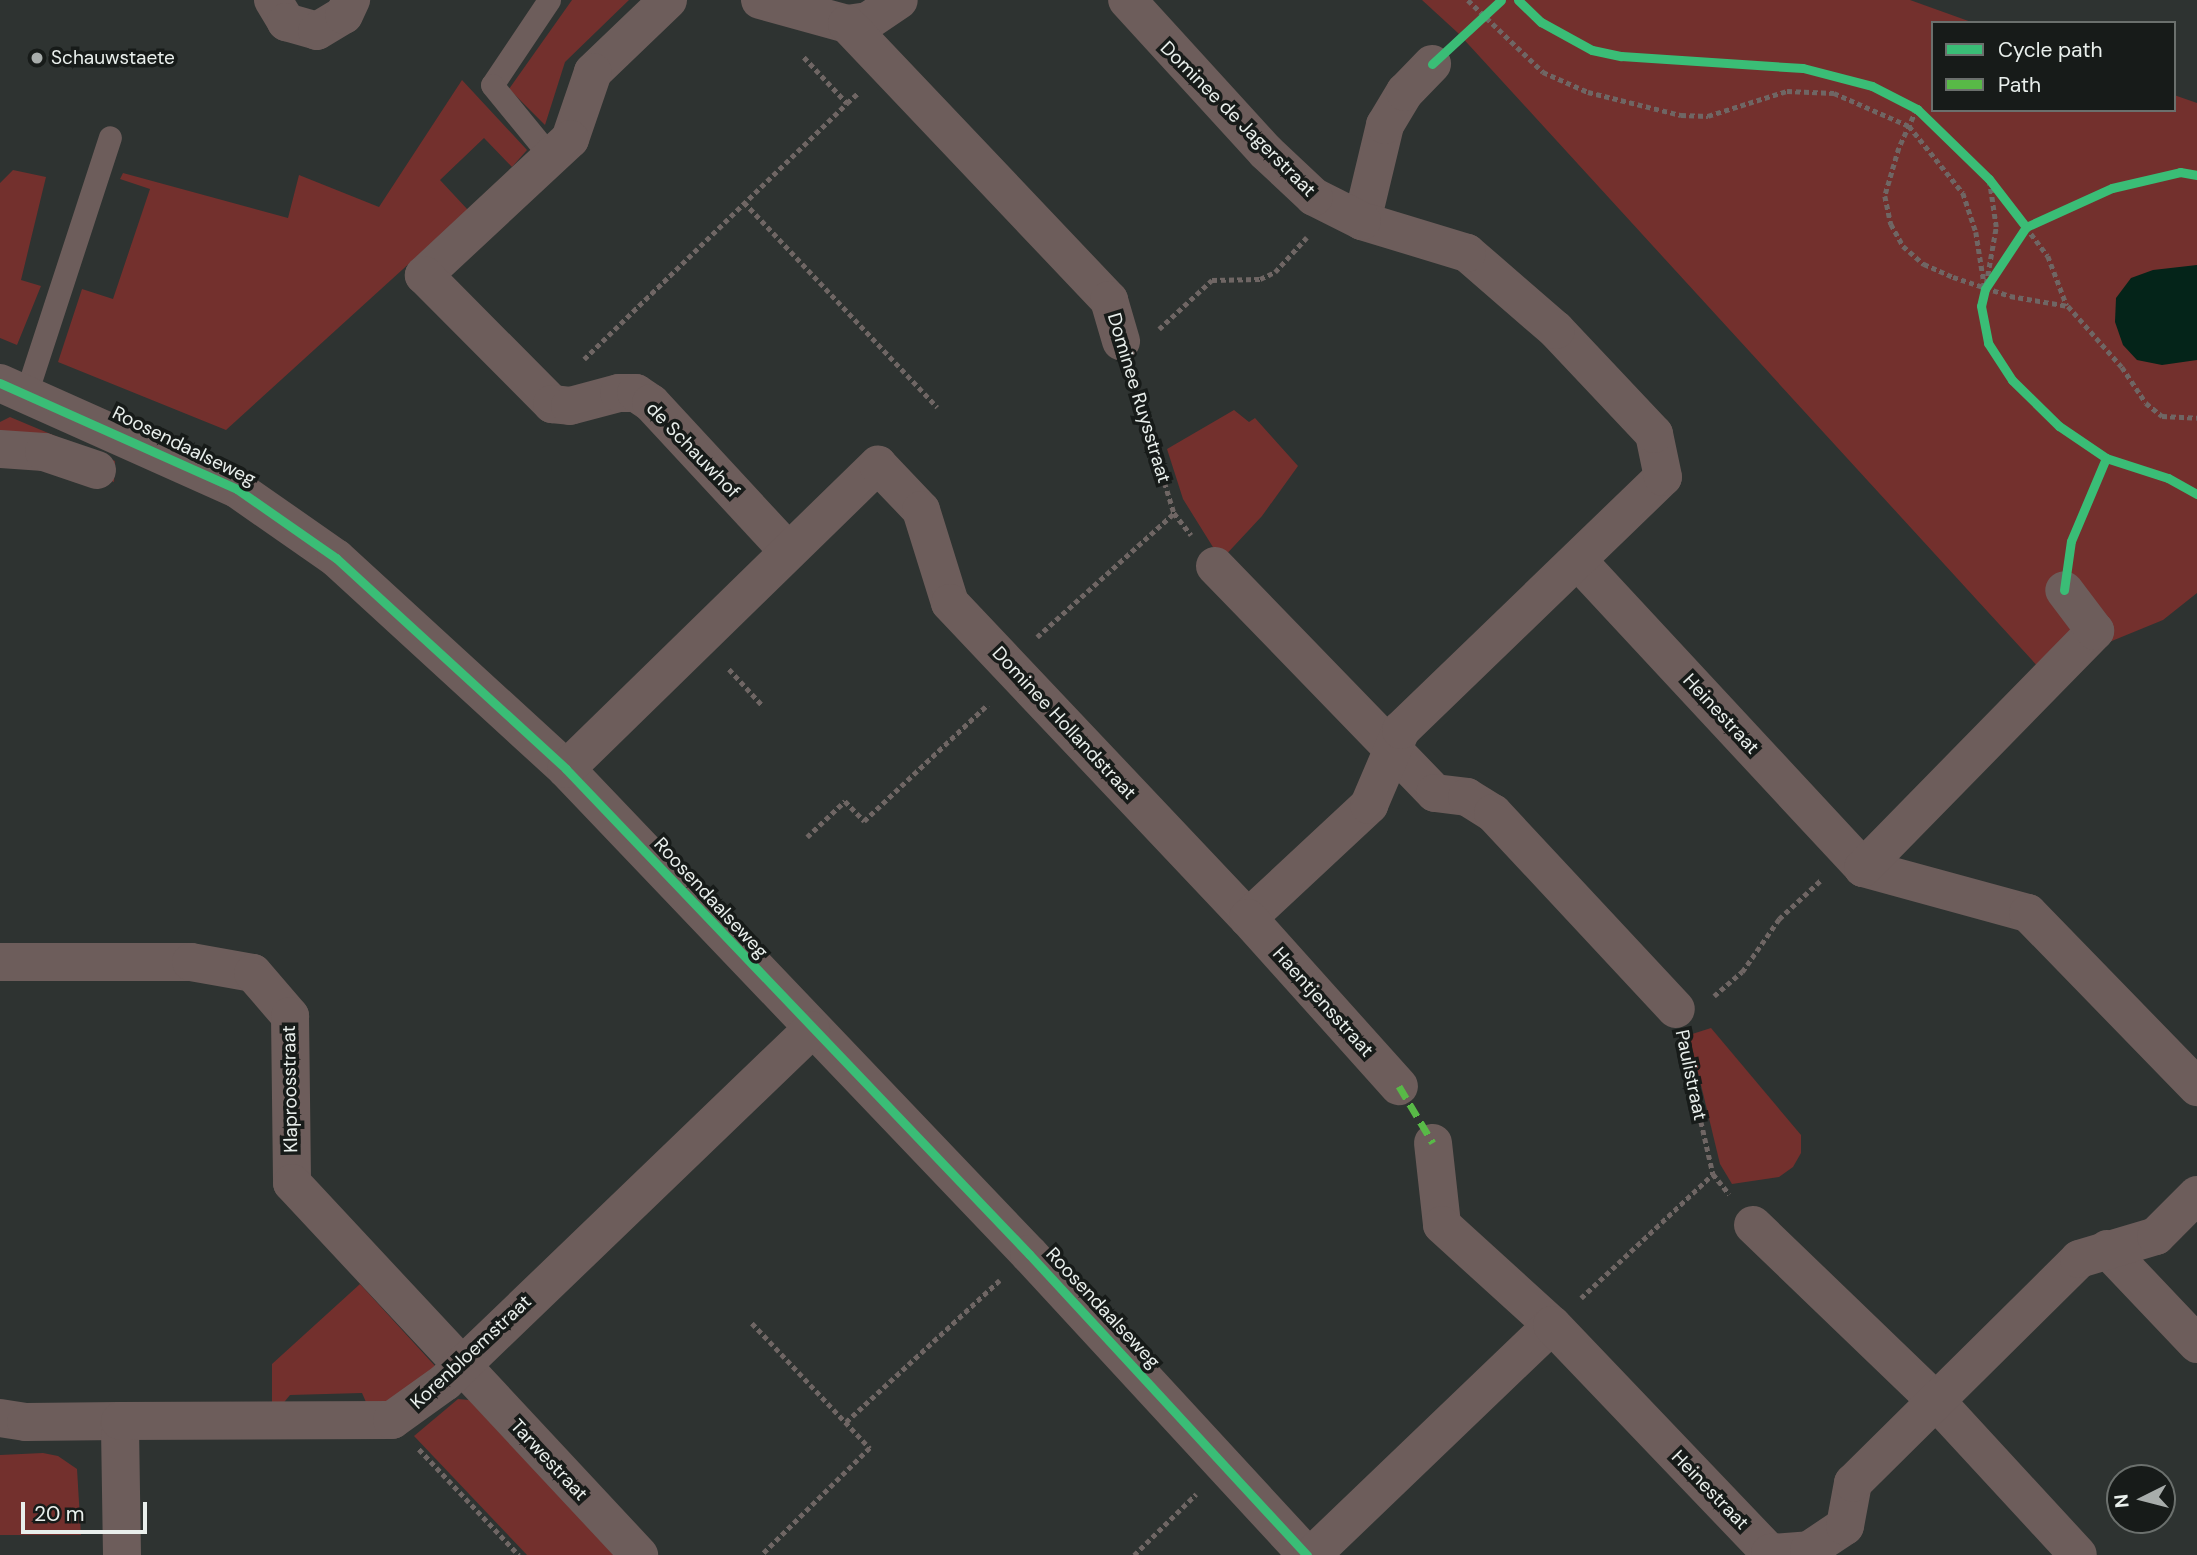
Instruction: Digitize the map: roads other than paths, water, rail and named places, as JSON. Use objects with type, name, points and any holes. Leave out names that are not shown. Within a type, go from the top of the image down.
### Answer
[{"type":"street","points":[[273,0],[286,22],[317,31],[344,15],[351,0]]},
{"type":"street","points":[[551,157],[570,139],[593,72],[668,0]]},
{"type":"street","points":[[760,0],[847,24],[868,21],[898,0]]},
{"type":"street","name":"Dominee de Jagerstraat","points":[[1127,0],[1266,152],[1347,215],[1467,253],[1556,330],[1654,434],[1663,477],[1578,561]]},
{"type":"street","name":"Dominee Ruysstraat","points":[[847,24],[1109,300],[1121,341]]},
{"type":"street","points":[[1347,215],[1385,125],[1405,92],[1432,64]]},
{"type":"street","name":"de Schauwhof","points":[[551,157],[424,275],[544,397],[570,406],[618,393],[636,393],[651,403],[788,551]]},
{"type":"street","name":"Roosendaalseweg","points":[[13,388],[190,465],[274,511],[336,558],[566,769],[811,1030],[1029,1254],[1309,1555]]},
{"type":"street","points":[[0,449],[44,452],[97,470]]},
{"type":"street","name":"Dominee Hollandstraat","points":[[566,769],[878,465],[921,510],[950,603],[1248,918]]},
{"type":"street","points":[[1248,918],[1369,805],[1389,749],[1401,730],[1578,561]]},
{"type":"street","name":"Heinestraat","points":[[1578,561],[1858,862]]},
{"type":"street","points":[[1215,566],[1389,749]]},
{"type":"street","points":[[2064,590],[2095,631],[1858,862],[2028,913],[2197,1087]]},
{"type":"street","name":"Paulistraat","points":[[1389,749],[1435,793],[1467,797],[1493,813],[1676,1009]]},
{"type":"street","name":"Haentjensstraat","points":[[1248,918],[1399,1086]]},
{"type":"street","name":"Klaproosstraat","points":[[0,962],[191,962],[253,973],[290,1016],[292,1183],[459,1364]]},
{"type":"street","name":"Korenbloemstraat","points":[[120,1421],[392,1420],[445,1381],[459,1364],[811,1030]]},
{"type":"street","points":[[1309,1555],[1552,1325],[1441,1225],[1433,1143]]},
{"type":"street","name":"Heinestraat","points":[[1552,1325],[1771,1554],[1810,1550],[1845,1526],[1853,1483],[2079,1259],[2156,1236],[2197,1195]]},
{"type":"street","points":[[1753,1225],[1936,1401],[2078,1555]]},
{"type":"street","points":[[2107,1249],[2197,1345]]},
{"type":"street","name":"Tarwestraat","points":[[459,1364],[639,1555]]},
{"type":"street","points":[[0,1418],[26,1422],[120,1421],[122,1555]]},
{"type":"lane","points":[[548,0],[492,85],[551,157]]},
{"type":"lane","points":[[13,388],[110,137]]},
{"type":"place","name":"Schauwstaete","points":[[37,58]]}]
